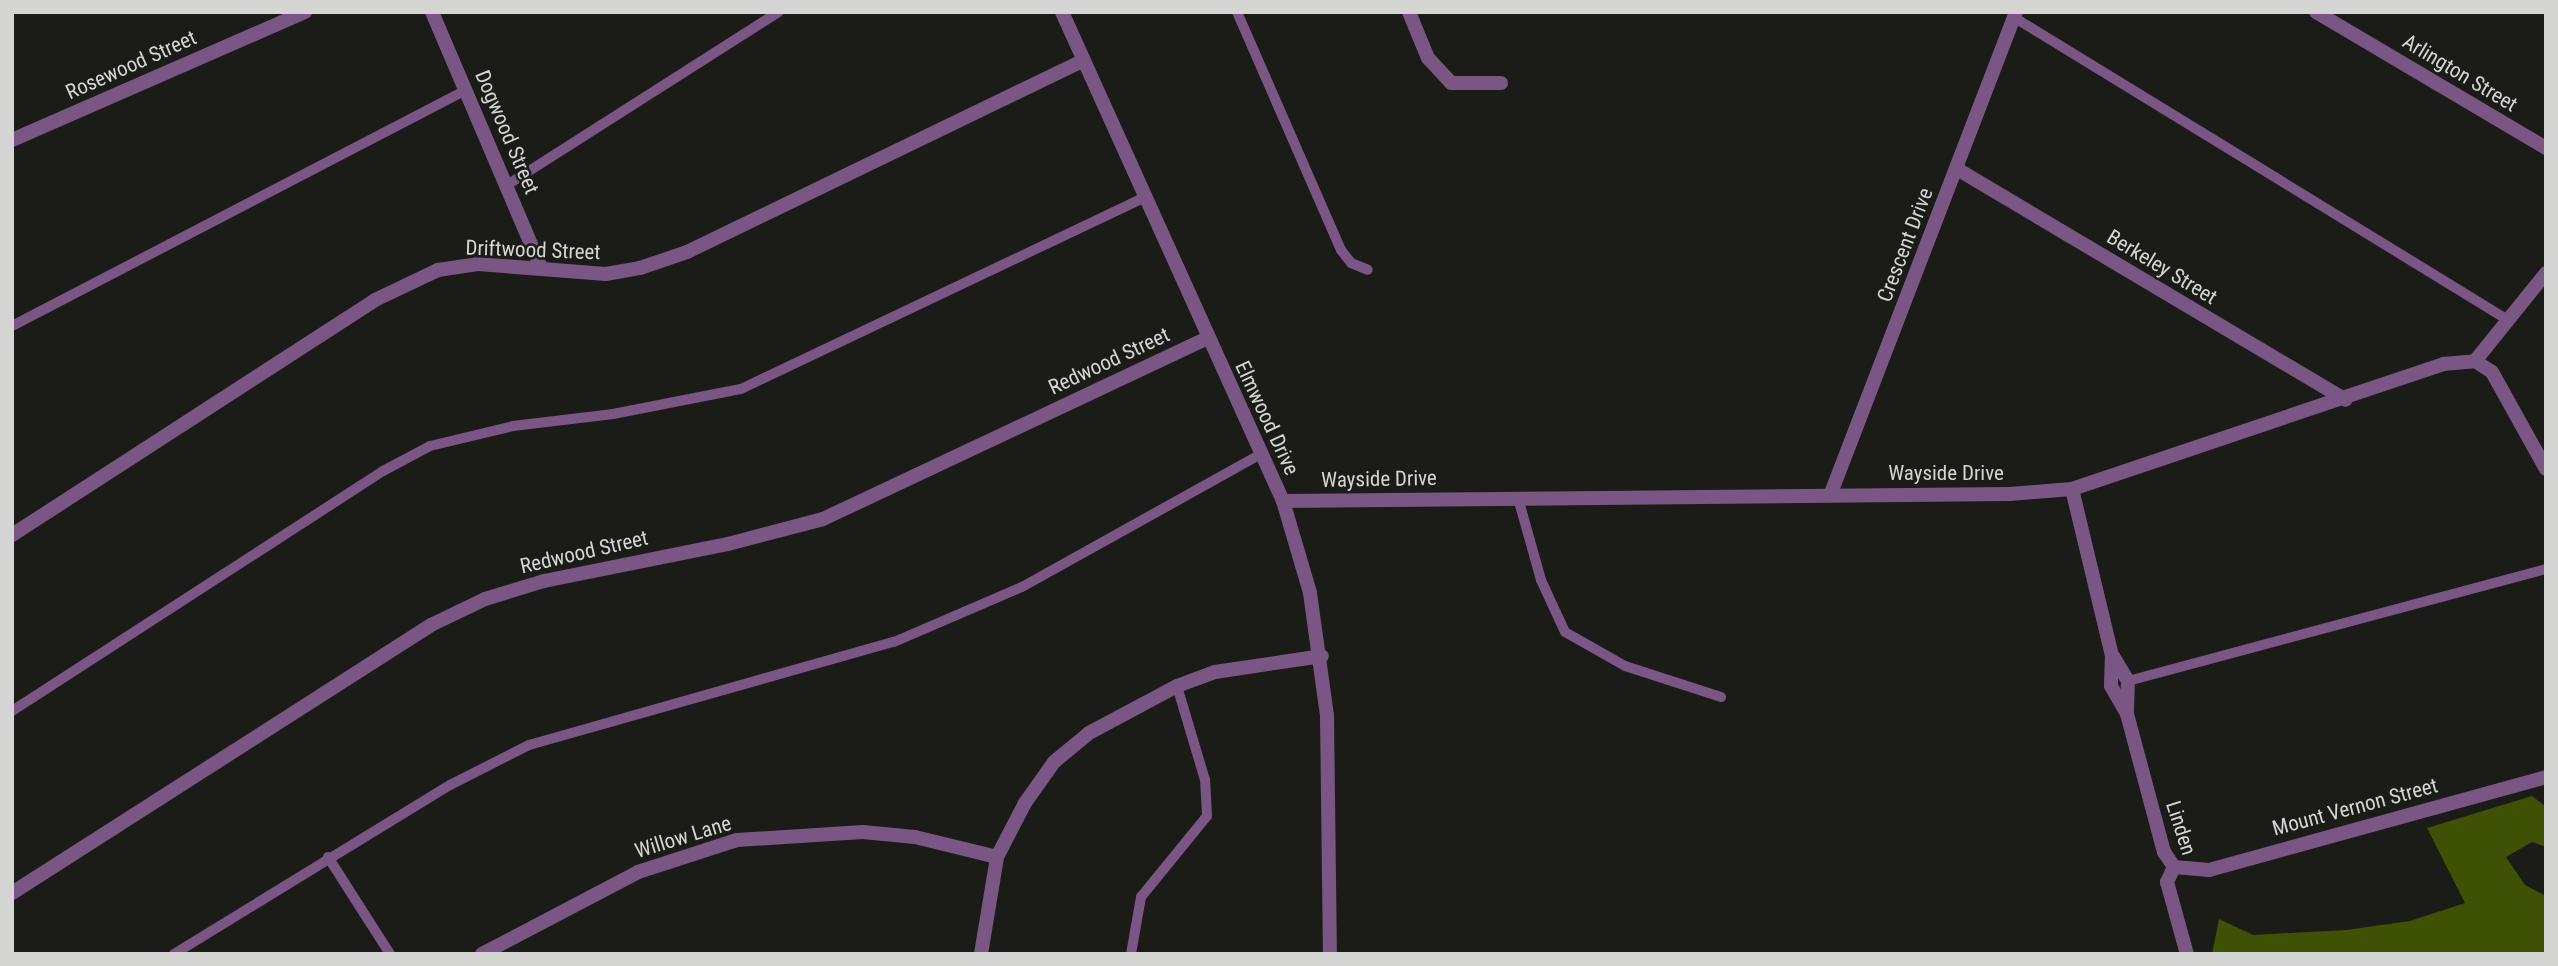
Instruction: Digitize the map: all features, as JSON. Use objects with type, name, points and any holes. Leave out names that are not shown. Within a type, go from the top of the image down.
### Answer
[{"type":"street","name":"Rosewood Street","points":[[12,140],[305,12]]},
{"type":"street","name":"Dogwood Street","points":[[432,12],[541,268]]},
{"type":"street","name":"Elmwood Drive","points":[[1062,12],[1206,339],[1283,501],[1322,656],[1327,715],[1330,954]]},
{"type":"street","points":[[1409,12],[1429,58],[1451,83],[1502,83]]},
{"type":"street","name":"Arlington Street","points":[[2316,12],[2546,148]]},
{"type":"street","name":"Crescent Drive","points":[[1831,493],[2016,15]]},
{"type":"street","name":"Driftwood Street","points":[[12,535],[375,300],[438,270],[478,264],[606,274],[687,252],[1082,61]]},
{"type":"street","name":"Berkeley Street","points":[[1957,169],[2346,400]]},
{"type":"street","points":[[2546,273],[2475,361],[2492,372],[2546,468]]},
{"type":"street","name":"Redwood Street","points":[[12,893],[431,625],[485,599],[544,581],[728,544],[823,519],[1206,339]]},
{"type":"street","name":"Wayside Drive","points":[[1283,501],[1831,493],[2009,494],[2072,489],[2346,400],[2443,364],[2475,361]]},
{"type":"street","name":"Linden","points":[[2072,489],[2112,655],[2111,686],[2127,714],[2164,852],[2174,867],[2167,882],[2187,954]]},
{"type":"street","name":"Linden","points":[[2112,655],[2128,681],[2127,714]]},
{"type":"street","points":[[981,954],[997,857],[1025,803],[1054,762],[1088,733],[1177,686],[1215,672],[1322,656]]},
{"type":"street","name":"Mount Vernon Street","points":[[2174,867],[2208,870],[2546,777]]},
{"type":"street","name":"Willow Lane","points":[[482,954],[638,872],[737,840],[863,832],[915,837],[997,857]]},
{"type":"lane","points":[[507,185],[779,12]]},
{"type":"lane","points":[[1237,12],[1341,250],[1352,264],[1368,270]]},
{"type":"lane","points":[[2016,15],[2508,320]]},
{"type":"lane","points":[[12,326],[466,90]]},
{"type":"lane","points":[[12,711],[383,471],[430,446],[513,426],[613,414],[741,389],[1143,198]]},
{"type":"lane","points":[[174,954],[328,857],[528,745],[894,642],[1022,587],[1261,454]]},
{"type":"lane","points":[[1518,498],[1541,580],[1565,632],[1625,666],[1721,697]]},
{"type":"lane","points":[[2128,681],[2546,569]]},
{"type":"lane","points":[[1131,954],[1140,897],[1207,816],[1205,780],[1177,686]]},
{"type":"lane","points":[[328,857],[390,954]]},
{"type":"green space","points":[[2532,796],[2546,807],[2546,847],[2532,842],[2506,857],[2525,885],[2546,896],[2546,954],[2212,954],[2219,919],[2253,935],[2346,930],[2410,921],[2465,903],[2427,828]]}]
